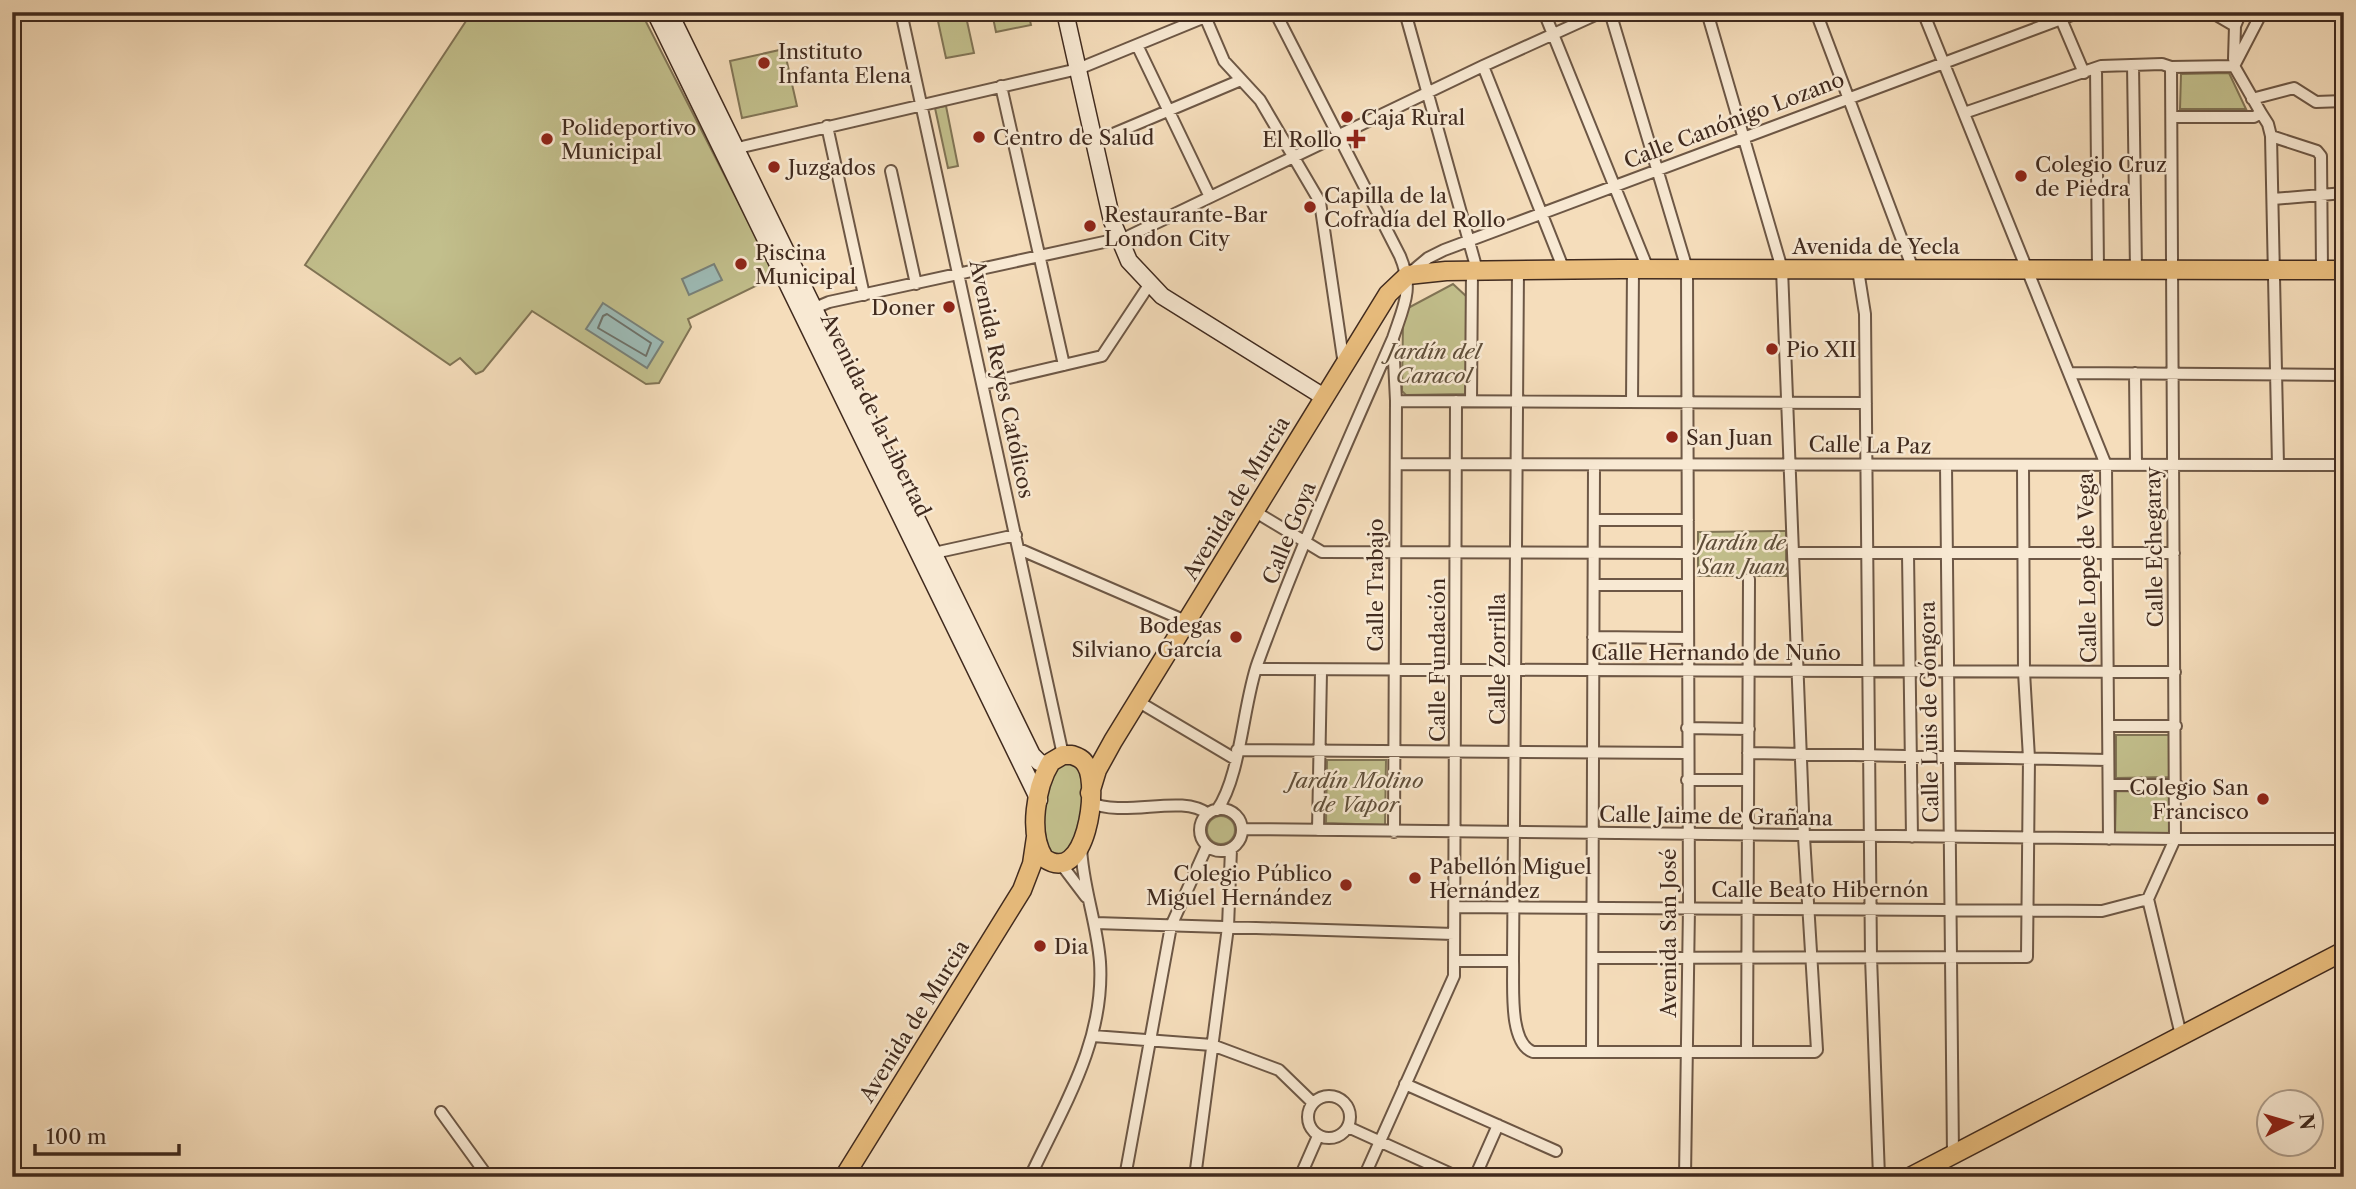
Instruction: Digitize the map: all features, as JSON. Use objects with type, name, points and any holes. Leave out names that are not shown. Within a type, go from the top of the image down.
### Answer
[{"type":"main road","points":[[655,12],[729,150],[934,553],[1032,755],[1039,762],[1063,759],[1099,751],[1111,745]]},
{"type":"main road","points":[[669,12],[729,150]]},
{"type":"main road","points":[[1065,12],[1118,240],[1134,267],[1149,285],[1324,397]]},
{"type":"main road","name":"Avenida de Yecla","points":[[1408,275],[1474,270],[1640,269],[2344,270]]},
{"type":"main road","name":"Avenida de Murcia","points":[[1090,798],[1111,745],[1388,294],[1408,275]]},
{"type":"main road","name":"Avenida de la Libertad","points":[[809,311],[1039,800]]},
{"type":"main road","points":[[1022,890],[1032,864],[1039,800],[1063,759]]},
{"type":"main road","points":[[1022,890],[1038,873],[1072,860],[1081,846],[1090,798],[1089,773],[1063,759]]},
{"type":"main road","points":[[1036,837],[1044,858],[1059,864]]},
{"type":"main road","name":"Avenida de Murcia","points":[[845,1177],[1022,890]]},
{"type":"main road","points":[[1910,1177],[2344,951]]},
{"type":"street","name":"Avenida Reyes Católicos","points":[[901,12],[1063,759]]},
{"type":"street","points":[[729,150],[1078,69],[1204,15],[1217,12]]},
{"type":"street","points":[[1275,12],[1408,275]]},
{"type":"street","points":[[1405,12],[1469,240],[1474,270],[1471,401]]},
{"type":"street","points":[[1544,12],[1615,186],[1640,269],[1632,402]]},
{"type":"street","points":[[809,311],[864,295],[1118,240],[1427,92],[1602,12]]},
{"type":"street","name":"Avenida San José","points":[[1610,12],[1687,269],[1690,464],[1687,728],[1689,907],[1685,1177]]},
{"type":"street","points":[[1594,465],[1592,1052],[1815,1052],[1782,269],[1707,12]]},
{"type":"street","points":[[1816,12],[1913,269]]},
{"type":"street","name":"Calle Lope de Vega","points":[[1923,12],[2106,465],[2109,839]]},
{"type":"street","name":"Calle Canónigo Lozano","points":[[1408,275],[1428,258],[1469,240],[1745,138],[2058,16],[2080,12]]},
{"type":"street","points":[[2211,12],[2235,26]]},
{"type":"street","points":[[2241,12],[2235,26],[2234,65],[2268,124],[2271,136],[2276,270],[2278,465]]},
{"type":"street","points":[[2234,65],[2262,12]]},
{"type":"street","points":[[1204,15],[1224,61],[1260,100],[1320,202],[1344,365]]},
{"type":"street","points":[[2058,16],[2084,73]]},
{"type":"street","points":[[1137,45],[1210,197]]},
{"type":"street","points":[[1964,113],[2095,68],[2162,64],[2171,67],[2234,65]]},
{"type":"street","points":[[2133,65],[2136,270]]},
{"type":"street","points":[[1483,66],[1564,270]]},
{"type":"street","name":"Calle Echegaray","points":[[2171,67],[2177,785],[2175,839]]},
{"type":"street","points":[[2095,68],[2098,270]]},
{"type":"street","points":[[1094,142],[1241,80]]},
{"type":"street","points":[[1001,86],[1064,365]]},
{"type":"street","points":[[2252,99],[2294,88],[2316,102],[2344,101]]},
{"type":"street","points":[[2172,117],[2254,117],[2261,113]]},
{"type":"street","points":[[827,126],[864,295]]},
{"type":"street","points":[[2271,136],[2319,153],[2322,270]]},
{"type":"street","points":[[891,171],[916,284]]},
{"type":"street","points":[[2273,199],[2344,193]]},
{"type":"street","name":"Calle Zorrilla","points":[[1518,270],[1517,834],[1513,961],[1516,1024],[1523,1046],[1533,1052],[1592,1052]]},
{"type":"street","points":[[1858,270],[1865,314],[1869,464],[1867,672],[1871,957],[1879,1177]]},
{"type":"street","name":"Calle Goya","points":[[1213,812],[1223,802],[1256,669],[1306,541],[1393,338],[1406,299],[1408,275]]},
{"type":"street","points":[[983,384],[1102,356],[1149,285]]},
{"type":"street","name":"Calle Trabajo","points":[[1393,338],[1396,401],[1394,832]]},
{"type":"street","points":[[2070,373],[2344,375]]},
{"type":"street","points":[[2135,373],[2136,464]]},
{"type":"street","points":[[1396,401],[1866,403]]},
{"type":"street","name":"Calle Fundación","points":[[1364,1177],[1454,976],[1456,401]]},
{"type":"street","name":"Calle La Paz","points":[[1396,464],[2344,465]]},
{"type":"street","name":"Calle Luis de Góngora","points":[[1946,465],[1952,1154]]},
{"type":"street","points":[[1593,958],[2027,957],[2029,758],[2024,672],[2023,465]]},
{"type":"street","points":[[1254,511],[1322,552],[1688,553]]},
{"type":"street","points":[[1594,520],[1688,520]]},
{"type":"street","points":[[934,553],[1016,536]]},
{"type":"street","points":[[1019,549],[1188,622]]},
{"type":"street","points":[[1794,553],[2174,553]]},
{"type":"street","points":[[1908,554],[1912,837]]},
{"type":"street","points":[[1747,1052],[1749,579]]},
{"type":"street","points":[[1594,585],[1688,585]]},
{"type":"street","points":[[1593,637],[1688,638]]},
{"type":"street","name":"Calle Hernando de Nuño","points":[[1256,669],[1321,672],[2175,672]]},
{"type":"street","points":[[1318,830],[1321,672]]},
{"type":"street","points":[[1139,702],[1236,755],[1319,752],[1687,753]]},
{"type":"street","points":[[2109,726],[2176,726]]},
{"type":"street","points":[[1687,728],[1749,729]]},
{"type":"street","points":[[1748,753],[2108,760]]},
{"type":"street","points":[[1687,780],[1748,780]]},
{"type":"street","points":[[2109,785],[2177,785]]},
{"type":"street","points":[[1090,798],[1112,810],[1193,806],[1234,814],[1242,829],[1239,841],[1231,849],[1216,851],[1207,846],[1200,832],[1213,812]]},
{"type":"street","name":"Calle Jaime de Grañana","points":[[1242,829],[1804,837],[2344,839]]},
{"type":"street","points":[[2175,839],[2148,899],[2181,1035]]},
{"type":"street","points":[[1030,1177],[1094,1036],[1100,986],[1096,923],[1081,846]]},
{"type":"street","points":[[1125,1177],[1171,926],[1207,846]]},
{"type":"street","points":[[1195,1177],[1228,928],[1231,849]]},
{"type":"street","points":[[1059,864],[1091,905]]},
{"type":"street","name":"Calle Beato Hibernón","points":[[1455,907],[2102,911],[2148,899]]},
{"type":"street","points":[[1096,923],[1454,933]]},
{"type":"street","points":[[1455,961],[1513,961]]},
{"type":"street","points":[[1094,1036],[1212,1045],[1279,1070],[1313,1102]]},
{"type":"street","points":[[1405,1084],[1556,1151]]},
{"type":"street","points":[[1327,1096],[1341,1100],[1350,1112],[1348,1127],[1335,1138],[1318,1136],[1309,1125],[1307,1117],[1313,1102],[1327,1096]]},
{"type":"street","points":[[441,1112],[488,1177]]},
{"type":"street","points":[[1475,1177],[1498,1125]]},
{"type":"street","points":[[1348,1127],[1379,1141],[1433,1172],[1458,1177]]},
{"type":"street","points":[[1300,1177],[1318,1136]]},
{"type":"green space","name":"Polideportivo Municipal","points":[[472,12],[641,12],[776,276],[688,319],[691,327],[659,383],[646,384],[532,311],[483,371],[476,374],[460,358],[450,365],[305,265]]},
{"type":"green space","points":[[936,12],[965,12],[974,53],[946,58]]},
{"type":"green space","points":[[1028,12],[1031,25],[996,32],[992,13]]},
{"type":"green space","points":[[784,49],[797,106],[742,118],[730,61]]},
{"type":"green space","points":[[2229,73],[2246,109],[2180,109],[2181,74]]},
{"type":"green space","points":[[946,106],[958,166],[948,168],[935,108]]},
{"type":"green space","name":"Jardín del Caracol","points":[[1453,284],[1467,297],[1467,394],[1406,395],[1402,391],[1403,322],[1408,308]]},
{"type":"green space","name":"Jardín de San Juan","points":[[1786,531],[1786,576],[1698,576],[1698,532]]},
{"type":"green space","points":[[2116,735],[2169,735],[2169,777],[2116,778]]},
{"type":"green space","name":"Jardín Molino de Vapor","points":[[1327,760],[1386,760],[1385,825],[1326,823]]},
{"type":"green space","points":[[1066,761],[1080,767],[1082,810],[1071,852],[1051,856],[1045,831],[1046,792],[1050,780]]},
{"type":"green space","points":[[2116,791],[2170,792],[2170,835],[2115,835]]},
{"type":"green space","points":[[1221,816],[1231,820],[1235,830],[1231,840],[1221,844],[1211,840],[1207,830],[1211,820]]},
{"type":"water","points":[[714,264],[722,280],[689,295],[682,279]]},
{"type":"water","points":[[603,303],[663,342],[647,368],[586,329]]},
{"type":"place","name":"Instituto Infanta Elena","points":[[764,63]]},
{"type":"place","name":"Caja Rural","points":[[1347,117]]},
{"type":"place","name":"Centro de Salud","points":[[979,137]]},
{"type":"place","name":"Polideportivo Municipal","points":[[547,139]]},
{"type":"place","name":"El Rollo","points":[[1356,139]]},
{"type":"place","name":"Juzgados","points":[[774,167]]},
{"type":"place","name":"Colegio Cruz de Piedra","points":[[2021,176]]},
{"type":"place","name":"Capilla de la Cofradía del Rollo","points":[[1310,207]]},
{"type":"place","name":"Restaurante-Bar London City","points":[[1090,226]]},
{"type":"place","name":"Piscina Municipal","points":[[741,264]]},
{"type":"place","name":"Doner","points":[[949,307]]},
{"type":"place","name":"Pio XII","points":[[1772,349]]},
{"type":"place","name":"San Juan","points":[[1672,437]]},
{"type":"place","name":"Bodegas Silviano García","points":[[1236,637]]},
{"type":"place","name":"Colegio San Francisco","points":[[2263,799]]},
{"type":"place","name":"Pabellón Miguel Hernández","points":[[1415,878]]},
{"type":"place","name":"Colegio Público Miguel Hernández","points":[[1346,885]]},
{"type":"place","name":"Dia","points":[[1040,946]]}]
